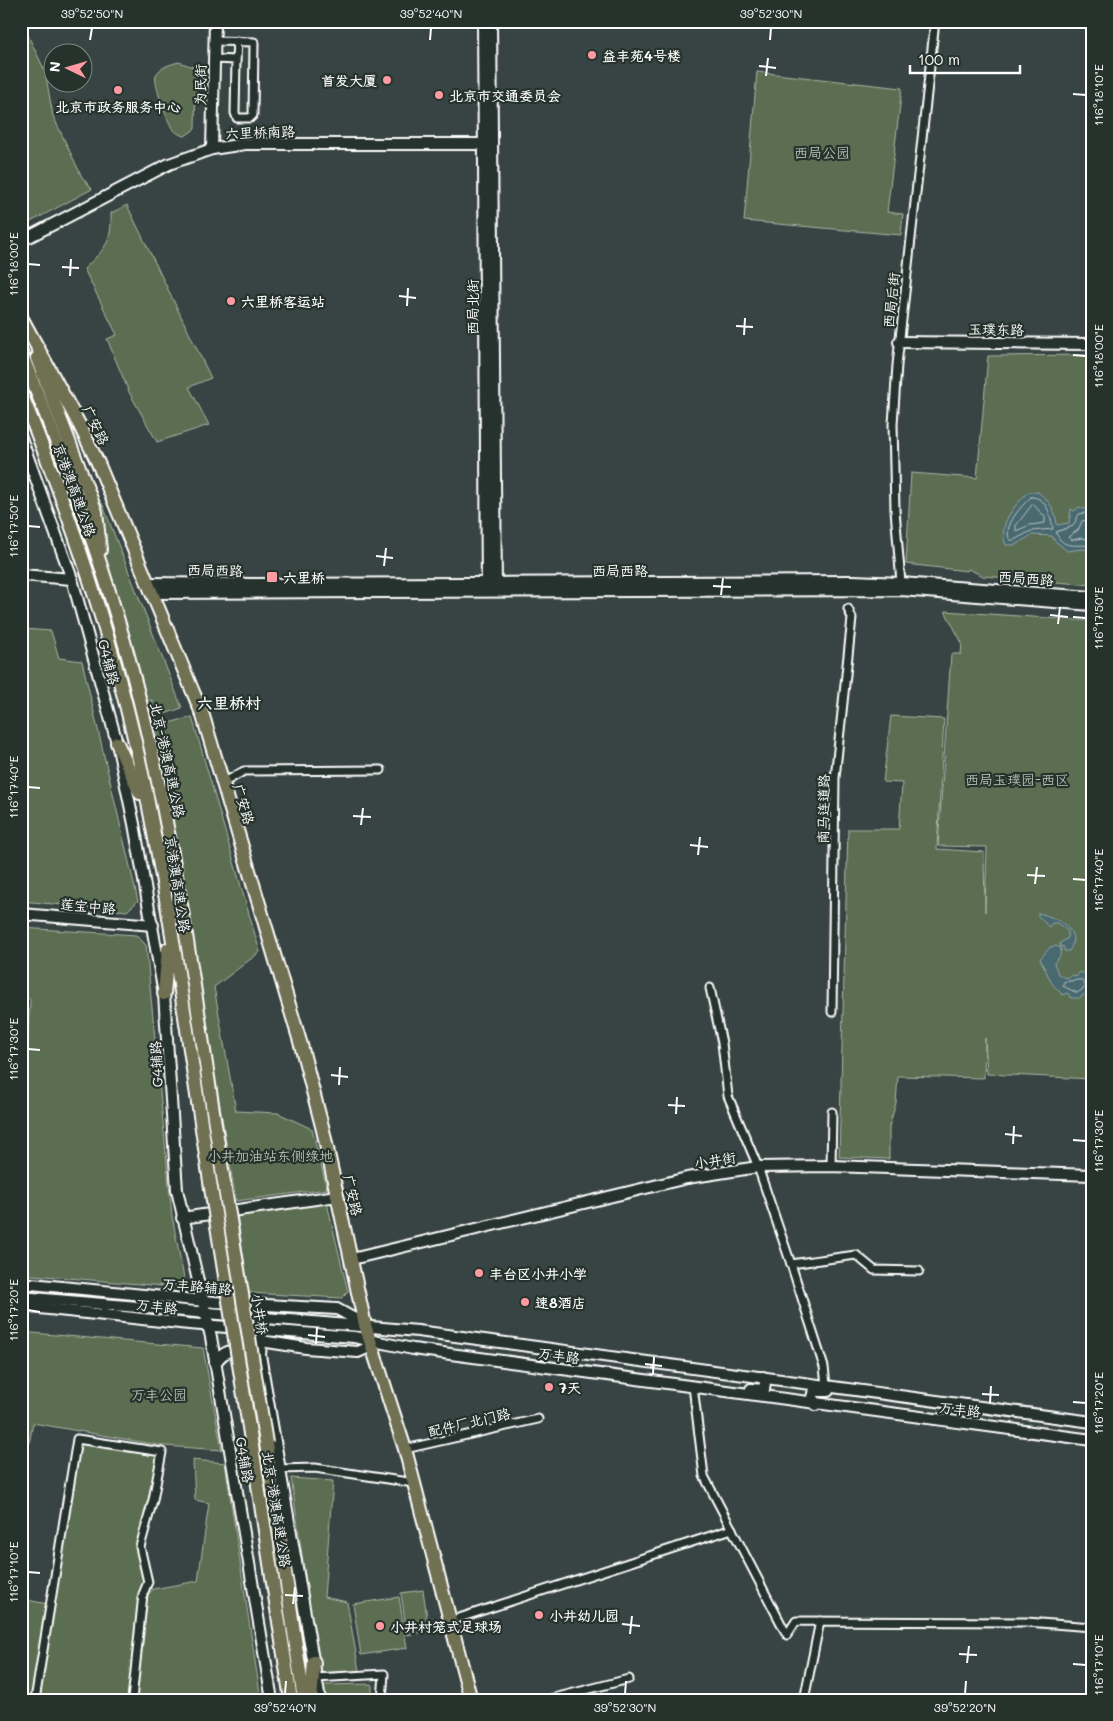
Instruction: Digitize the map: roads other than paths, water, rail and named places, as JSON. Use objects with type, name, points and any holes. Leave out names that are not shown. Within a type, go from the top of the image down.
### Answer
[{"type":"highway","name":"广安路","points":[[21,317],[80,426],[203,716],[301,1045],[323,1130],[371,1342]]},
{"type":"highway","points":[[28,330],[41,373],[96,512],[102,572]]},
{"type":"highway","name":"北京-港澳高速公路","points":[[21,353],[59,446],[102,572],[139,696],[166,815],[225,1189]]},
{"type":"highway","name":"京港澳高速公路","points":[[21,393],[45,451],[90,575],[123,693],[151,816],[211,1188]]},
{"type":"highway","points":[[117,743],[151,816]]},
{"type":"highway","points":[[164,994],[170,926]]},
{"type":"highway","name":"小井桥","points":[[211,1188],[251,1440]]},
{"type":"highway","name":"小井桥","points":[[225,1189],[266,1443]]},
{"type":"highway","points":[[371,1342],[377,1367],[405,1449],[471,1700]]},
{"type":"highway","name":"北京-港澳高速公路","points":[[251,1440],[291,1700]]},
{"type":"highway","name":"北京-港澳高速公路","points":[[266,1443],[304,1700]]},
{"type":"highway","points":[[311,1700],[314,1662]]},
{"type":"street","name":"为民街","points":[[212,148],[215,21]]},
{"type":"street","name":"西局北街","points":[[484,21],[488,144],[492,588]]},
{"type":"street","name":"西局北街","points":[[488,144],[491,21]]},
{"type":"street","name":"西局后街","points":[[901,583],[895,510],[893,424],[899,342],[935,21]]},
{"type":"street","points":[[215,41],[237,41],[254,42],[253,114],[250,118],[238,118],[235,113],[237,41]]},
{"type":"street","points":[[214,59],[236,60]]},
{"type":"street","name":"六里桥南路","points":[[21,241],[170,164],[212,148],[245,144],[488,144]]},
{"type":"street","name":"玉璞东路","points":[[899,342],[1092,344]]},
{"type":"street","name":"G4辅路","points":[[21,438],[72,579],[117,743],[153,925],[164,994],[176,1190],[208,1326],[272,1700]]},
{"type":"street","points":[[21,575],[72,579]]},
{"type":"street","name":"西局西路","points":[[492,588],[901,583],[1092,597]]},
{"type":"street","name":"西局西路","points":[[149,588],[901,590],[1092,605]]},
{"type":"street","name":"南马连道路","points":[[832,1012],[835,778],[852,618],[848,609]]},
{"type":"street","points":[[222,783],[244,771],[381,770]]},
{"type":"street","name":"莲宝中路","points":[[21,914],[153,925]]},
{"type":"street","points":[[710,988],[722,1043],[728,1096],[758,1167],[791,1264],[824,1366],[826,1385]]},
{"type":"street","points":[[832,1112],[832,1166]]},
{"type":"street","name":"小井街","points":[[352,1259],[687,1178],[758,1167],[832,1166],[1092,1175]]},
{"type":"street","points":[[182,1218],[337,1196]]},
{"type":"street","points":[[791,1264],[856,1255],[874,1270],[919,1271]]},
{"type":"street","name":"万丰路辅路","points":[[21,1283],[201,1300],[337,1309],[366,1325]]},
{"type":"street","name":"万丰路","points":[[21,1297],[418,1330],[891,1393],[1092,1422]]},
{"type":"street","name":"万丰路","points":[[21,1306],[208,1326],[354,1337],[412,1349],[693,1386],[816,1405],[1092,1440]]},
{"type":"street","points":[[250,1328],[261,1341],[306,1348],[358,1352],[365,1349],[371,1342]]},
{"type":"street","points":[[262,1329],[260,1355],[320,1700]]},
{"type":"street","points":[[412,1349],[410,1342],[418,1330]]},
{"type":"street","points":[[215,1364],[220,1354],[230,1350],[247,1351],[260,1355]]},
{"type":"street","points":[[763,1377],[765,1382],[764,1390],[713,1384],[693,1386],[704,1476],[787,1635],[796,1621],[1027,1622],[1092,1627]]},
{"type":"street","points":[[816,1405],[812,1397],[814,1391],[820,1390],[866,1396],[891,1393]]},
{"type":"street","name":"配件厂北门路","points":[[405,1449],[538,1419]]},
{"type":"street","points":[[35,1700],[77,1440],[162,1452],[153,1500],[140,1547],[148,1582],[143,1594],[132,1700]]},
{"type":"street","points":[[280,1469],[315,1468],[414,1483]]},
{"type":"street","points":[[450,1621],[732,1529]]},
{"type":"street","points":[[804,1700],[820,1621]]},
{"type":"street","points":[[316,1678],[384,1674],[382,1700]]},
{"type":"street","points":[[546,1700],[629,1679]]},
{"type":"water","points":[[1028,492],[1038,492],[1046,499],[1054,511],[1057,525],[1069,523],[1071,509],[1074,511],[1079,507],[1083,509],[1092,507],[1092,551],[1083,549],[1067,551],[1052,536],[1032,535],[1015,545],[1006,545],[1004,537],[1005,523],[1008,516]]},
{"type":"water","points":[[1038,913],[1059,921],[1066,926],[1073,937],[1069,951],[1064,951],[1064,947],[1060,946],[1060,943],[1068,938],[1068,931],[1057,923],[1052,923],[1049,927],[1038,916]]},
{"type":"water","points":[[1050,947],[1061,948],[1060,956],[1054,963],[1058,974],[1066,978],[1074,975],[1076,977],[1080,972],[1088,975],[1091,990],[1079,998],[1071,998],[1068,993],[1062,995],[1051,982],[1040,959]]},
{"type":"place","name":"益丰苑4号楼","points":[[592,55]]},
{"type":"place","name":"首发大厦","points":[[387,80]]},
{"type":"place","name":"北京市政务服务中心","points":[[118,90]]},
{"type":"place","name":"北京市交通委员会","points":[[439,95]]},
{"type":"place","name":"六里桥客运站","points":[[231,301]]},
{"type":"place","name":"六里桥","points":[[272,577]]},
{"type":"place","name":"丰台区小井小学","points":[[479,1273]]},
{"type":"place","name":"速8酒店","points":[[525,1302]]},
{"type":"place","name":"7天","points":[[549,1387]]},
{"type":"place","name":"小井幼儿园","points":[[539,1615]]},
{"type":"place","name":"小井村笼式足球场","points":[[380,1626]]},
{"type":"district","name":"六里桥村","points":[[229,702]]},
{"type":"park label","name":"西局公园","points":[[822,152]]},
{"type":"park label","name":"西局玉璞园-西区","points":[[1017,779]]},
{"type":"park label","name":"小井加油站东侧绿地","points":[[270,1155]]},
{"type":"park label","name":"万丰公园","points":[[159,1394]]}]
